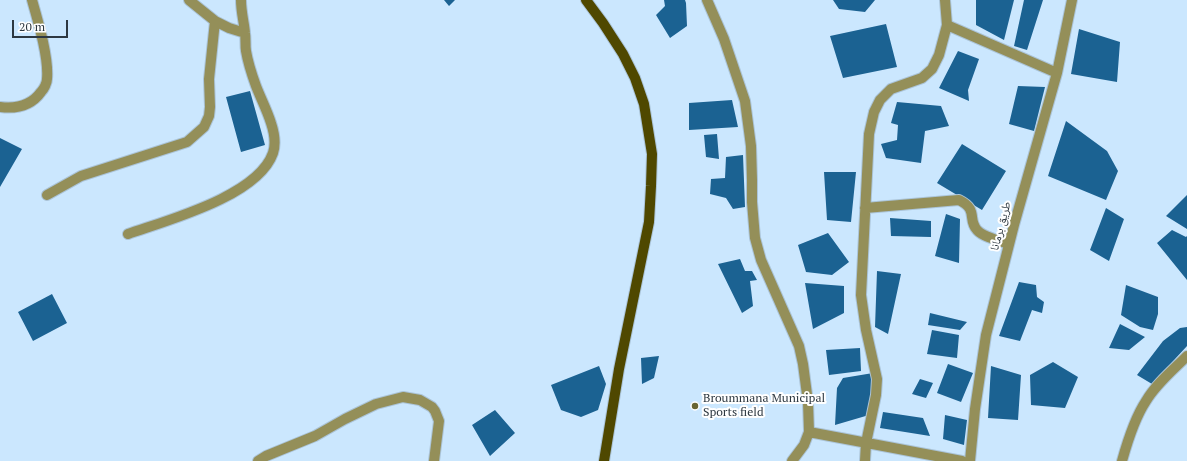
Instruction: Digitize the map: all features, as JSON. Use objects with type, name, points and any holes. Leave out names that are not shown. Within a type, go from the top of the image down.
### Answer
[{"type":"main road","points":[[586,0],[604,23],[635,78],[644,104],[652,154],[648,222],[620,362],[604,461]]},
{"type":"street","points":[[0,107],[13,107],[28,104],[36,99],[47,82],[47,68],[43,43],[32,0]]},
{"type":"street","points":[[189,0],[215,21],[229,28],[245,33]]},
{"type":"street","points":[[128,234],[187,214],[244,187],[269,162],[274,152],[275,138],[271,123],[250,70],[241,12],[241,0]]},
{"type":"street","points":[[707,0],[724,39],[745,101],[751,146],[752,202],[755,238],[761,260],[799,346],[808,402],[809,432],[804,445],[792,461]]},
{"type":"street","points":[[865,461],[866,443],[876,395],[877,379],[864,319],[861,295],[869,134],[874,112],[880,100],[891,89],[922,78],[932,69],[939,55],[947,24],[945,0]]},
{"type":"street","name":"طريق برمانا","points":[[970,461],[975,409],[986,335],[1009,244],[1057,73],[1072,0]]},
{"type":"street","points":[[47,195],[81,176],[187,142],[204,127],[209,116],[210,107],[209,79],[215,21]]},
{"type":"street","points":[[947,24],[1057,73]]},
{"type":"street","points":[[865,208],[959,200],[966,204],[971,210],[974,225],[977,230],[982,234],[1009,244]]},
{"type":"street","points":[[1122,461],[1127,445],[1146,401],[1164,378],[1187,356]]},
{"type":"street","points":[[258,461],[266,456],[315,436],[376,404],[403,398],[420,400],[432,407],[435,411],[438,422],[434,461]]},
{"type":"street","points":[[809,432],[962,461]]},
{"type":"building","points":[[444,0],[455,0],[449,6]]},
{"type":"building","points":[[664,0],[685,0],[686,3],[687,26],[670,38],[656,15],[665,6]]},
{"type":"building","points":[[833,0],[875,0],[865,12],[839,9]]},
{"type":"building","points":[[976,0],[1014,0],[1004,40],[976,25]]},
{"type":"building","points":[[1024,0],[1043,0],[1027,50],[1014,46]]},
{"type":"building","points":[[886,24],[897,67],[843,78],[830,36]]},
{"type":"building","points":[[1079,29],[1120,42],[1117,82],[1071,74]]},
{"type":"building","points":[[958,51],[979,59],[968,90],[969,101],[939,88]]},
{"type":"building","points":[[1018,86],[1045,87],[1034,131],[1009,124]]},
{"type":"building","points":[[250,91],[265,145],[241,152],[226,97]]},
{"type":"building","points":[[732,100],[738,127],[689,130],[689,103]]},
{"type":"building","points":[[897,102],[941,106],[949,126],[925,131],[921,163],[886,158],[881,144],[897,140],[898,125],[891,123]]},
{"type":"building","points":[[1066,121],[1107,151],[1118,171],[1106,200],[1048,176]]},
{"type":"building","points":[[717,134],[719,159],[706,157],[704,135]]},
{"type":"building","points":[[0,138],[22,149],[0,187]]},
{"type":"building","points":[[962,144],[1006,171],[982,210],[937,183]]},
{"type":"building","points":[[743,155],[745,207],[733,209],[726,198],[710,194],[711,179],[725,178],[726,157]]},
{"type":"building","points":[[824,172],[856,172],[851,222],[827,220]]},
{"type":"building","points":[[1187,195],[1187,229],[1166,216]]},
{"type":"building","points":[[1106,208],[1124,219],[1109,261],[1090,250]]},
{"type":"building","points":[[946,214],[960,219],[959,263],[935,256]]},
{"type":"building","points":[[890,218],[931,221],[931,237],[891,236]]},
{"type":"building","points":[[1172,230],[1186,237],[1187,236],[1187,280],[1157,243]]},
{"type":"building","points":[[828,233],[849,262],[832,275],[806,272],[798,245]]},
{"type":"building","points":[[740,259],[745,271],[752,271],[757,280],[750,281],[753,306],[742,313],[718,264]]},
{"type":"building","points":[[877,271],[901,274],[888,334],[875,327]]},
{"type":"building","points":[[1019,282],[1036,285],[1037,297],[1044,302],[1042,313],[1032,310],[1020,341],[999,336]]},
{"type":"building","points":[[805,283],[844,286],[844,313],[813,329]]},
{"type":"building","points":[[1126,285],[1158,297],[1158,314],[1153,330],[1140,327],[1121,315]]},
{"type":"building","points":[[52,294],[67,323],[33,341],[18,312]]},
{"type":"building","points":[[930,313],[967,322],[960,330],[928,325]]},
{"type":"building","points":[[1120,324],[1145,337],[1129,350],[1109,348]]},
{"type":"building","points":[[1187,327],[1187,346],[1152,384],[1137,375],[1163,341],[1180,328]]},
{"type":"building","points":[[932,330],[959,335],[957,358],[927,354]]},
{"type":"building","points":[[860,348],[861,371],[829,375],[826,350]]},
{"type":"building","points":[[659,356],[654,378],[642,384],[641,358]]},
{"type":"building","points":[[1053,362],[1078,377],[1065,408],[1031,405],[1030,375]]},
{"type":"building","points":[[948,364],[973,373],[961,402],[937,393]]},
{"type":"building","points":[[599,366],[606,384],[598,410],[581,417],[561,410],[551,385]]},
{"type":"building","points":[[991,366],[1021,375],[1018,420],[988,418]]},
{"type":"building","points":[[873,373],[869,415],[835,425],[837,388],[843,378]]},
{"type":"building","points":[[920,379],[933,383],[926,398],[912,394]]},
{"type":"building","points":[[495,410],[515,433],[490,456],[472,425]]},
{"type":"building","points":[[883,412],[923,418],[930,436],[880,428]]},
{"type":"building","points":[[945,415],[967,420],[964,445],[943,439]]},
{"type":"place","name":"Broummana Municipal Sports field","points":[[695,406]]}]
